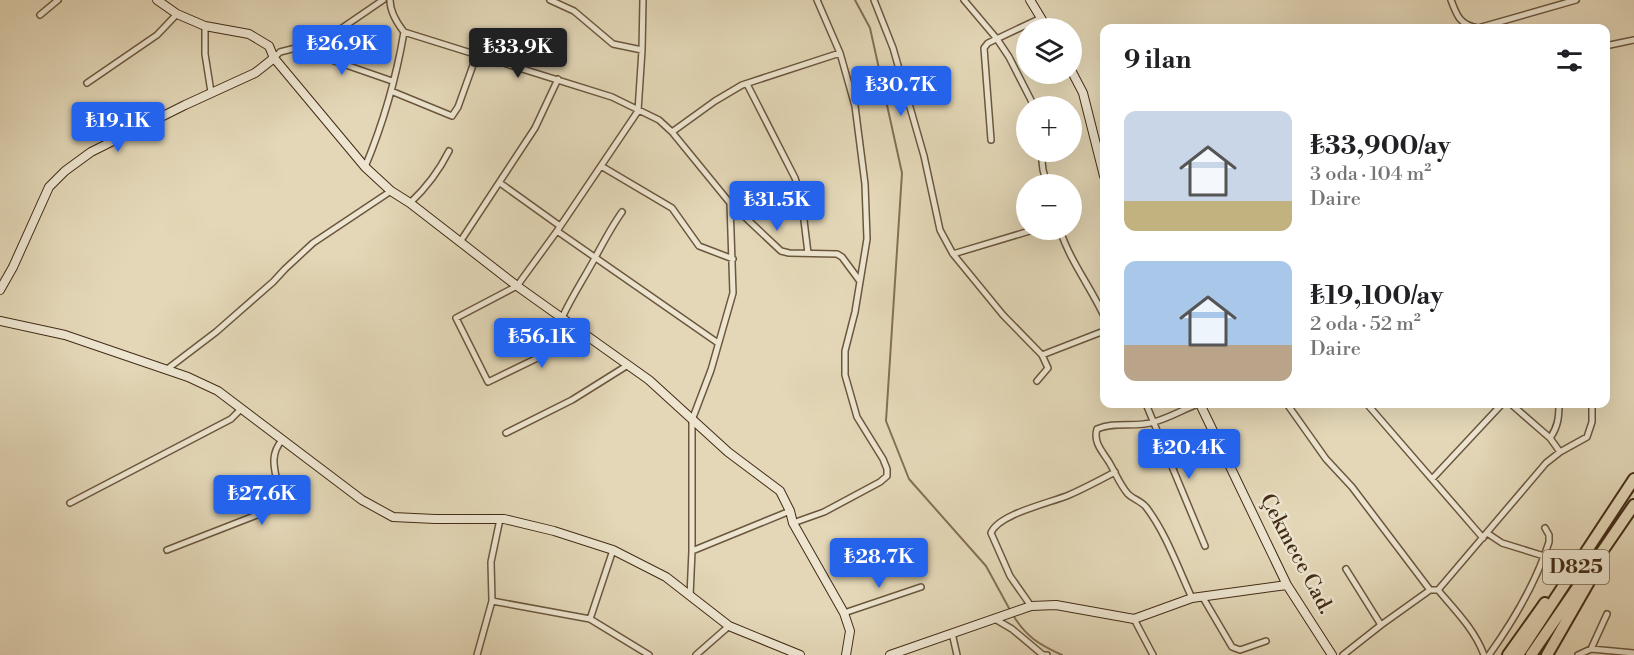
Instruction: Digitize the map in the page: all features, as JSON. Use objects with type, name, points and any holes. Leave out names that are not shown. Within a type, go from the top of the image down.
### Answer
[{"type":"highway","name":"D825","points":[[1518,655],[1634,479]]},
{"type":"highway","name":"D825","points":[[1532,655],[1634,504]]},
{"type":"highway","points":[[1547,655],[1622,523]]},
{"type":"highway","points":[[1508,655],[1600,532]]},
{"type":"street","points":[[40,15],[58,0]]},
{"type":"street","points":[[157,0],[177,14],[205,26],[249,34],[269,46],[274,58],[365,167],[391,191],[410,203],[517,286],[650,380],[728,452],[780,491],[793,523],[844,613],[850,631],[846,655]]},
{"type":"street","points":[[0,290],[13,267],[49,187],[65,171],[91,152],[211,92],[255,73],[280,51],[323,41],[383,0]]},
{"type":"street","points":[[390,0],[390,6],[404,32],[612,97],[659,120],[672,132],[730,203],[781,251],[837,254],[860,279]]},
{"type":"street","points":[[550,0],[573,11],[613,44],[642,50]]},
{"type":"street","points":[[581,332],[558,348],[488,382],[456,318],[517,286],[559,229],[638,111],[643,0]]},
{"type":"street","points":[[793,523],[824,512],[887,476],[883,459],[857,417],[845,375],[845,351],[855,312],[867,238],[865,184],[855,106],[840,53],[818,0]]},
{"type":"street","points":[[874,0],[893,48],[918,134],[940,230],[953,254],[1003,315],[1042,355],[1048,368],[1037,381]]},
{"type":"street","points":[[964,0],[997,39],[1029,96]]},
{"type":"street","points":[[1030,0],[1041,18]]},
{"type":"street","points":[[1451,0],[1458,19],[1466,24]]},
{"type":"street","points":[[1492,24],[1576,0]]},
{"type":"street","points":[[87,83],[157,35],[177,14]]},
{"type":"street","points":[[205,26],[205,54],[211,92]]},
{"type":"street","points":[[991,140],[984,48],[988,43],[1016,30]]},
{"type":"street","points":[[365,167],[380,132],[404,32]]},
{"type":"street","points":[[1610,45],[1634,40]]},
{"type":"street","points":[[316,43],[323,57],[392,81]]},
{"type":"street","points":[[672,132],[715,101],[747,84],[840,53]]},
{"type":"street","points":[[391,91],[452,116],[462,99],[477,54]]},
{"type":"street","points":[[460,242],[535,128],[558,79]]},
{"type":"street","points":[[747,84],[795,178],[801,196],[808,253]]},
{"type":"street","points":[[1078,84],[1083,93],[1100,160]]},
{"type":"street","points":[[410,203],[423,191],[440,169],[449,151]]},
{"type":"street","points":[[601,166],[672,208],[699,246],[733,259]]},
{"type":"street","points":[[500,183],[596,257],[717,343]]},
{"type":"street","points":[[166,370],[224,325],[313,243],[391,191]]},
{"type":"street","points":[[690,596],[692,420],[711,370],[733,293],[730,203]]},
{"type":"street","points":[[562,318],[621,212]]},
{"type":"street","points":[[953,254],[1016,235]]},
{"type":"street","points":[[1063,240],[1067,252],[1100,308]]},
{"type":"street","points":[[0,321],[65,335],[188,377],[218,392],[362,500],[393,516],[435,519],[500,519],[554,531],[613,550],[666,578],[729,626],[800,655]]},
{"type":"street","points":[[1042,355],[1100,333]]},
{"type":"street","points":[[506,433],[572,400],[628,365]]},
{"type":"street","points":[[1148,408],[1205,546]]},
{"type":"street","points":[[1189,408],[1154,422],[1135,425],[1105,425],[1097,429],[1096,437],[1099,447],[1130,496],[1145,505],[1167,539],[1175,564],[1192,598]]},
{"type":"street","name":"Çekmece Cad.","points":[[1201,408],[1287,585],[1332,655]]},
{"type":"street","points":[[1290,408],[1326,459],[1352,487],[1430,590]]},
{"type":"street","points":[[1370,408],[1485,536],[1545,556]]},
{"type":"street","points":[[1432,479],[1498,408]]},
{"type":"street","points":[[1516,408],[1550,438],[1560,452]]},
{"type":"street","points":[[1550,438],[1556,429],[1559,408]]},
{"type":"street","points":[[1343,655],[1380,625],[1430,590],[1438,590],[1546,463],[1587,437],[1592,422],[1592,408]]},
{"type":"street","points":[[70,503],[231,419],[241,409]]},
{"type":"street","points":[[166,550],[275,508],[279,499],[273,460],[275,449],[282,440]]},
{"type":"street","points":[[1172,465],[1223,449]]},
{"type":"street","points":[[1031,606],[1010,576],[991,533],[992,529],[1013,516],[1069,495],[1115,472]]},
{"type":"street","points":[[692,551],[790,511]]},
{"type":"street","points":[[477,655],[492,601],[491,562],[500,519]]},
{"type":"street","points":[[1438,590],[1476,637],[1484,655],[1507,630],[1531,587],[1549,542],[1549,535],[1545,528]]},
{"type":"street","points":[[590,619],[613,550]]},
{"type":"street","points":[[1347,569],[1380,625]]},
{"type":"street","points":[[894,655],[1031,606],[1056,605],[1134,618],[1192,598],[1287,585]]},
{"type":"street","points":[[844,613],[921,587]]},
{"type":"street","points":[[1202,596],[1232,647],[1240,650],[1266,641]]},
{"type":"street","points":[[492,601],[590,619],[649,655]]},
{"type":"street","points":[[1591,649],[1607,614]]},
{"type":"street","points":[[1134,618],[1153,655]]},
{"type":"street","points":[[995,619],[1044,655]]},
{"type":"street","points":[[696,655],[729,626]]},
{"type":"street","points":[[952,633],[957,655]]},
{"type":"street","points":[[1578,655],[1591,649],[1634,653]]},
{"type":"waterway","points":[[855,0],[870,28],[902,173],[886,421],[909,479],[986,566],[1010,610]]},
{"type":"waterway","points":[[1013,615],[1034,640],[1062,655]]}]
